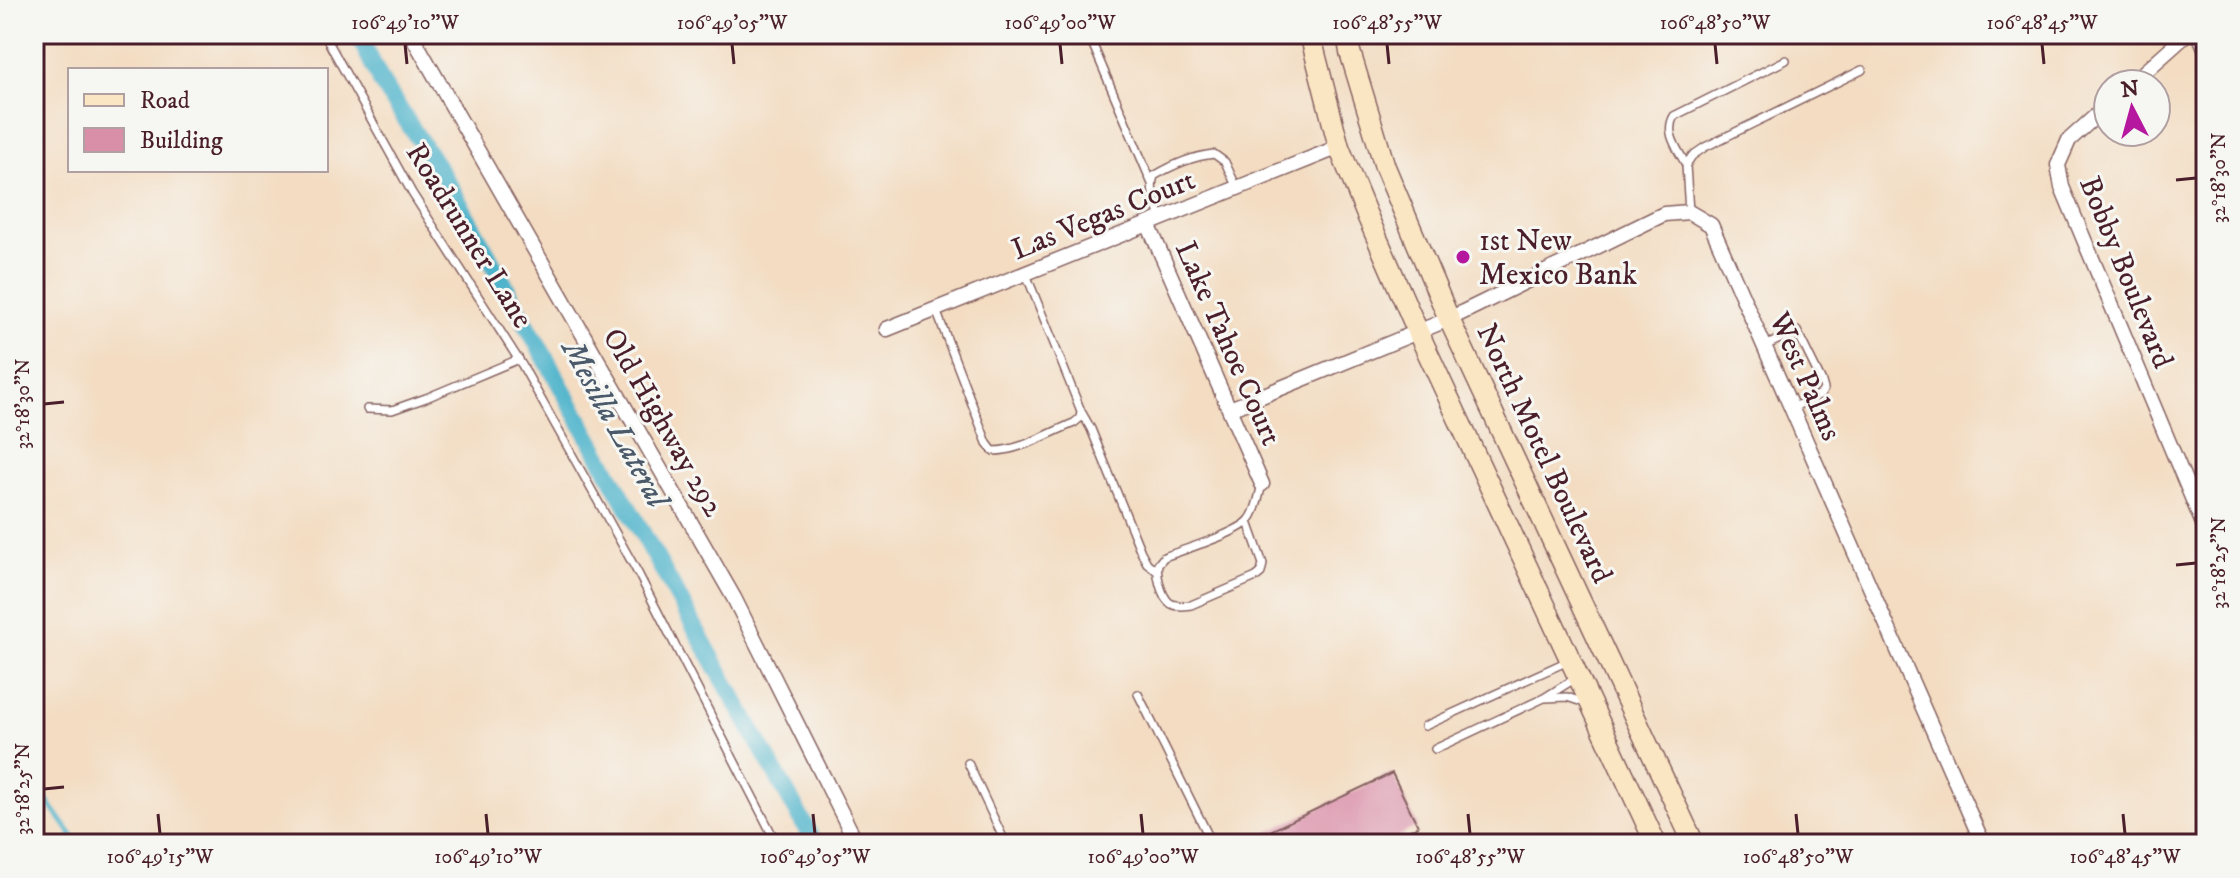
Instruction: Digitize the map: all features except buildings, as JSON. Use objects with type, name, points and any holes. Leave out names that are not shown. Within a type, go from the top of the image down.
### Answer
[{"type":"main road","points":[[1310,34],[1339,147],[1418,332],[1656,844]]},
{"type":"main road","name":"North Motel Boulevard","points":[[1347,34],[1385,167],[1449,319],[1694,844]]},
{"type":"main road","points":[[1574,668],[1606,655]]},
{"type":"street","name":"Old Highway 292","points":[[411,34],[734,598],[857,844]]},
{"type":"street","points":[[2149,68],[2187,34]]},
{"type":"street","points":[[2199,34],[2206,50]]},
{"type":"street","name":"Bobby Boulevard","points":[[2092,119],[2069,140],[2058,165],[2062,187],[2206,531]]},
{"type":"street","name":"Las Vegas Court","points":[[887,329],[1339,147]]},
{"type":"street","points":[[1230,409],[1449,319],[1664,214],[1689,212]]},
{"type":"street","name":"West Palms","points":[[1689,212],[1711,225],[1983,844]]},
{"type":"street","name":"Lake Tahoe Court","points":[[1155,222],[1262,484]]},
{"type":"lane","name":"Roadrunner Lane","points":[[324,34],[412,193],[519,359],[639,575],[777,844]]},
{"type":"lane","points":[[1093,45],[1152,184],[1155,222]]},
{"type":"lane","points":[[1689,212],[1686,165],[1670,133],[1669,125],[1674,116],[1786,60]]},
{"type":"lane","points":[[1686,165],[1692,156],[1705,147],[1862,70]]},
{"type":"lane","points":[[1152,184],[1154,176],[1162,172],[1214,154],[1225,162],[1237,188]]},
{"type":"lane","points":[[1026,274],[1141,552],[1147,563],[1157,571]]},
{"type":"lane","points":[[936,310],[987,443],[993,451],[1016,447],[1074,423],[1080,418],[1081,411]]},
{"type":"lane","points":[[1765,346],[1797,331],[1822,382],[1824,389],[1821,394],[1792,408]]},
{"type":"lane","points":[[367,409],[392,410],[519,359]]},
{"type":"lane","points":[[1248,522],[1263,564],[1261,573],[1191,605],[1173,605],[1167,601],[1157,571],[1158,564],[1164,557],[1248,522],[1253,516],[1262,484]]},
{"type":"lane","points":[[1435,749],[1544,698],[1574,668]]},
{"type":"lane","points":[[1425,726],[1574,668]]},
{"type":"lane","points":[[1138,694],[1209,837],[1192,844]]},
{"type":"lane","points":[[1544,698],[1567,697],[1582,701],[1594,710]]},
{"type":"lane","points":[[968,763],[1006,844]]},
{"type":"waterway","name":"Mesilla Lateral","points":[[358,34],[382,83],[452,190],[815,844]]},
{"type":"waterway","points":[[34,782],[78,844]]},
{"type":"place","name":"1st New Mexico Bank","points":[[1463,257]]}]
